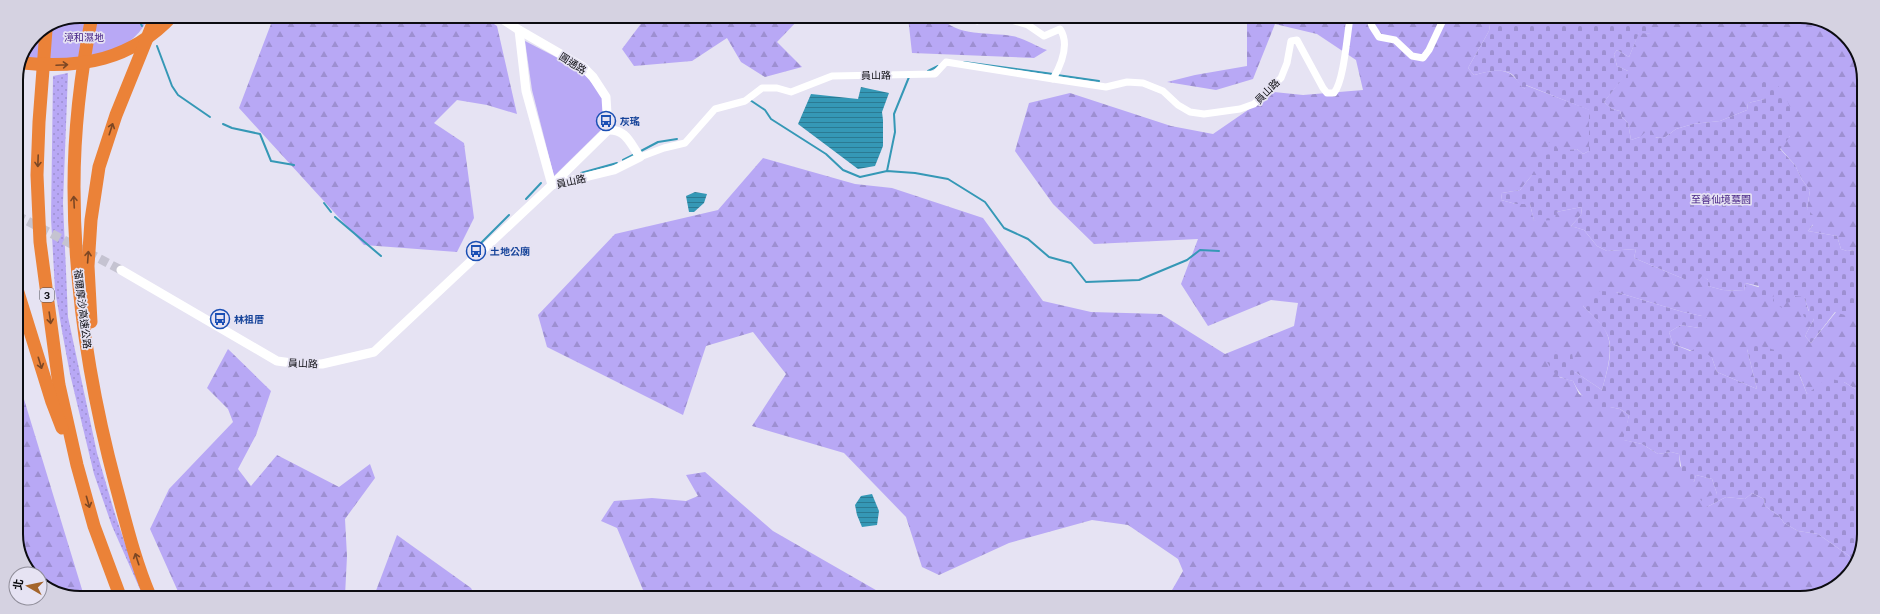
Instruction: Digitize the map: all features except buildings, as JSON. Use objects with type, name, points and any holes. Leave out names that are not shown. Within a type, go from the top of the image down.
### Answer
[{"type":"highway","name":"福爾摩沙高速公路","points":[[91,23],[77,123],[74,187],[80,301],[103,435],[128,533],[148,591]]},
{"type":"highway","points":[[103,435],[88,266],[91,220],[99,167],[132,75],[153,23]]},
{"type":"highway","points":[[26,63],[51,66],[69,65],[116,56],[145,39],[164,23]]},
{"type":"highway","name":"3","points":[[46,35],[39,122],[37,175],[40,242],[59,384],[77,465],[94,526],[118,591]]},
{"type":"highway","points":[[23,309],[52,402],[77,465]]},
{"type":"street","name":"圓通路","points":[[509,23],[584,67],[594,77],[606,97],[607,125]]},
{"type":"street","points":[[1021,23],[1028,25],[1044,36],[1060,29],[1064,36],[1065,45],[1060,68],[1053,79]]},
{"type":"street","name":"員山路","points":[[121,270],[276,361],[322,364],[374,352],[552,185],[614,170],[638,154],[685,143],[715,109],[745,101],[762,88],[777,88],[791,92],[832,76],[935,74],[946,62],[1106,87],[1128,82],[1143,83],[1163,92],[1178,105],[1190,112],[1204,114],[1240,109],[1254,104],[1280,78],[1287,63],[1292,42],[1297,40],[1323,88],[1327,93],[1334,93],[1340,78],[1349,23]]},
{"type":"street","points":[[1371,23],[1379,36],[1395,40],[1412,56],[1423,58],[1429,50],[1442,23]]},
{"type":"street","points":[[519,30],[526,91],[552,185]]},
{"type":"street","points":[[552,185],[607,125],[624,133],[638,154]]},
{"type":"green space","name":"漳和濕地","points":[[80,23],[145,23],[140,31],[128,42],[113,51],[78,59],[42,59],[27,57],[40,40],[58,27]]},
{"type":"green space","points":[[271,23],[492,23],[497,26],[517,114],[487,105],[457,100],[434,123],[464,143],[474,218],[457,252],[364,245],[239,108]]},
{"type":"green space","points":[[642,23],[795,23],[777,42],[802,67],[765,77],[741,62],[727,38],[692,61],[634,66],[622,49]]},
{"type":"green space","points":[[909,23],[947,23],[964,31],[1016,37],[1047,50],[1034,58],[912,53]]},
{"type":"green space","points":[[1247,23],[1490,23],[1489,31],[1468,68],[1474,75],[1484,72],[1506,72],[1514,77],[1525,89],[1525,85],[1590,110],[1589,151],[1583,154],[1577,149],[1550,154],[1539,175],[1532,175],[1520,190],[1502,193],[1501,200],[1516,204],[1530,204],[1534,221],[1556,212],[1582,207],[1581,215],[1571,226],[1584,230],[1597,246],[1607,251],[1636,249],[1634,258],[1684,279],[1702,275],[1708,280],[1708,286],[1723,290],[1744,291],[1745,283],[1774,292],[1786,303],[1795,296],[1804,296],[1809,312],[1814,319],[1805,336],[1811,343],[1836,312],[1852,309],[1857,305],[1857,390],[1844,382],[1807,394],[1799,373],[1747,349],[1757,389],[1717,372],[1712,358],[1673,344],[1669,332],[1681,325],[1699,328],[1702,316],[1683,312],[1616,292],[1583,306],[1603,326],[1609,340],[1610,355],[1602,390],[1575,372],[1559,377],[1573,381],[1579,394],[1610,407],[1620,409],[1629,415],[1624,440],[1642,444],[1658,454],[1671,452],[1679,454],[1680,466],[1694,482],[1696,475],[1712,479],[1717,494],[1707,507],[1726,497],[1745,499],[1752,493],[1764,499],[1765,506],[1779,516],[1784,523],[1798,531],[1818,534],[1852,558],[1843,572],[1829,583],[1808,591],[1171,591],[1183,571],[1178,559],[1128,525],[1092,520],[1009,543],[939,575],[922,567],[906,517],[844,453],[752,426],[786,374],[753,332],[706,346],[683,415],[547,347],[538,315],[615,234],[718,210],[763,158],[855,184],[892,188],[983,218],[1043,301],[1091,312],[1161,314],[1225,354],[1294,326],[1298,303],[1271,300],[1208,326],[1181,284],[1198,239],[1094,244],[1053,204],[1015,151],[1029,103],[1070,93],[1171,126],[1213,134],[1274,92],[1303,95],[1363,90],[1356,60],[1317,34],[1275,24],[1253,79],[1216,90],[1167,82],[1195,75],[1247,66]]},
{"type":"green space","name":"至善仙境墓園","points":[[1490,23],[1651,24],[1651,34],[1639,33],[1629,57],[1617,50],[1614,54],[1617,66],[1628,71],[1628,78],[1623,78],[1604,102],[1612,109],[1620,111],[1622,117],[1628,123],[1631,140],[1640,137],[1650,128],[1656,138],[1664,138],[1676,129],[1693,124],[1720,121],[1747,110],[1748,103],[1765,99],[1759,86],[1764,81],[1774,80],[1790,106],[1793,121],[1790,136],[1780,149],[1795,165],[1802,180],[1810,190],[1807,209],[1817,219],[1808,231],[1837,236],[1841,249],[1847,251],[1857,250],[1857,310],[1852,309],[1848,316],[1835,312],[1811,343],[1805,336],[1814,319],[1804,317],[1802,311],[1809,311],[1804,297],[1795,296],[1791,302],[1786,303],[1782,308],[1773,301],[1774,292],[1770,292],[1764,298],[1756,294],[1759,286],[1745,283],[1744,291],[1723,290],[1708,286],[1708,280],[1702,276],[1698,281],[1684,279],[1634,258],[1636,249],[1607,251],[1597,246],[1584,230],[1571,226],[1581,215],[1582,207],[1556,212],[1555,220],[1534,221],[1530,204],[1516,204],[1501,200],[1502,193],[1520,190],[1532,175],[1539,175],[1535,157],[1550,154],[1548,143],[1554,142],[1559,151],[1577,149],[1583,154],[1589,151],[1589,110],[1526,85],[1525,89],[1520,85],[1515,77],[1506,72],[1484,72],[1474,75],[1468,68],[1489,31]]},
{"type":"green space","points":[[1637,23],[1808,23],[1822,27],[1838,37],[1849,51],[1854,62],[1857,76],[1857,250],[1847,251],[1841,249],[1837,236],[1808,231],[1813,225],[1807,209],[1810,190],[1802,180],[1795,165],[1780,148],[1790,136],[1765,99],[1748,103],[1747,110],[1720,121],[1693,124],[1676,129],[1664,138],[1640,137],[1631,140],[1628,123],[1622,117],[1620,111],[1612,109],[1604,102],[1623,77],[1628,78],[1628,71],[1617,66],[1614,54],[1617,50],[1629,57],[1639,32],[1651,34]]},
{"type":"green space","points":[[525,41],[581,70],[600,93],[611,120],[554,176],[532,90]]},
{"type":"green space","points":[[68,73],[63,203],[68,317],[97,453],[115,514],[141,591],[112,526],[94,474],[70,374],[62,331],[55,290],[51,218],[53,76]]},
{"type":"green space","points":[[1601,291],[1616,292],[1683,312],[1702,316],[1712,322],[1699,328],[1681,325],[1669,332],[1673,344],[1690,351],[1700,347],[1712,358],[1717,372],[1757,389],[1747,349],[1756,345],[1791,354],[1807,394],[1828,378],[1844,382],[1857,390],[1857,542],[1852,558],[1818,534],[1798,531],[1784,523],[1779,516],[1765,506],[1764,499],[1752,493],[1745,499],[1726,497],[1707,507],[1700,499],[1717,494],[1712,479],[1696,475],[1694,482],[1683,477],[1679,454],[1671,452],[1658,454],[1642,444],[1623,440],[1629,415],[1620,409],[1610,407],[1606,412],[1600,409],[1579,392],[1573,381],[1556,374],[1545,358],[1556,351],[1572,353],[1575,372],[1602,390],[1609,362],[1610,347],[1607,334],[1602,326],[1583,306],[1589,296]]},
{"type":"green space","points":[[228,349],[271,391],[256,435],[238,469],[251,486],[277,455],[339,487],[370,464],[375,478],[345,519],[347,556],[345,591],[178,591],[150,529],[169,489],[233,422],[228,409],[207,388]]},
{"type":"green space","points":[[23,396],[82,591],[72,591],[58,587],[48,581],[48,566],[33,566],[27,556],[23,538]]},
{"type":"green space","points":[[705,472],[773,531],[878,591],[643,591],[617,528],[601,521],[614,501],[652,498],[686,501],[698,496],[686,475]]},
{"type":"green space","points":[[397,535],[471,588],[472,591],[376,591]]},
{"type":"water","points":[[861,87],[889,93],[882,112],[883,146],[875,166],[858,169],[798,124],[811,94],[858,99]]},
{"type":"water","points":[[695,192],[707,194],[704,203],[694,212],[689,212],[686,196]]},
{"type":"water","points":[[872,494],[879,511],[877,525],[862,527],[855,505],[861,496]]},
{"type":"waterway","points":[[157,46],[172,86],[178,95],[210,117]]},
{"type":"waterway","points":[[964,62],[1053,74]]},
{"type":"waterway","points":[[928,71],[938,66]]},
{"type":"waterway","points":[[1057,75],[1099,81]]},
{"type":"waterway","points":[[887,171],[895,132],[894,114],[909,77]]},
{"type":"waterway","points":[[750,100],[765,110],[771,119],[826,154],[843,170],[860,177],[887,171],[915,173],[948,179],[985,202],[1004,228],[1028,239],[1049,257],[1071,263],[1086,282],[1139,280],[1187,260],[1200,250],[1219,251]]},
{"type":"waterway","points":[[223,124],[232,128],[260,134],[271,161],[294,165]]},
{"type":"waterway","points":[[639,152],[658,142],[677,139]]},
{"type":"waterway","points":[[623,160],[635,154]]},
{"type":"waterway","points":[[581,173],[617,163]]},
{"type":"waterway","points":[[526,199],[541,183]]},
{"type":"waterway","points":[[324,203],[331,212]]},
{"type":"waterway","points":[[471,253],[509,215]]},
{"type":"waterway","points":[[335,217],[381,256]]},
{"type":"tunnel","points":[[23,219],[121,270]]},
{"type":"place","name":"灰瑤","points":[[606,121]]},
{"type":"place","name":"土地公廟","points":[[476,251]]},
{"type":"place","name":"林祖厝","points":[[220,319]]}]
